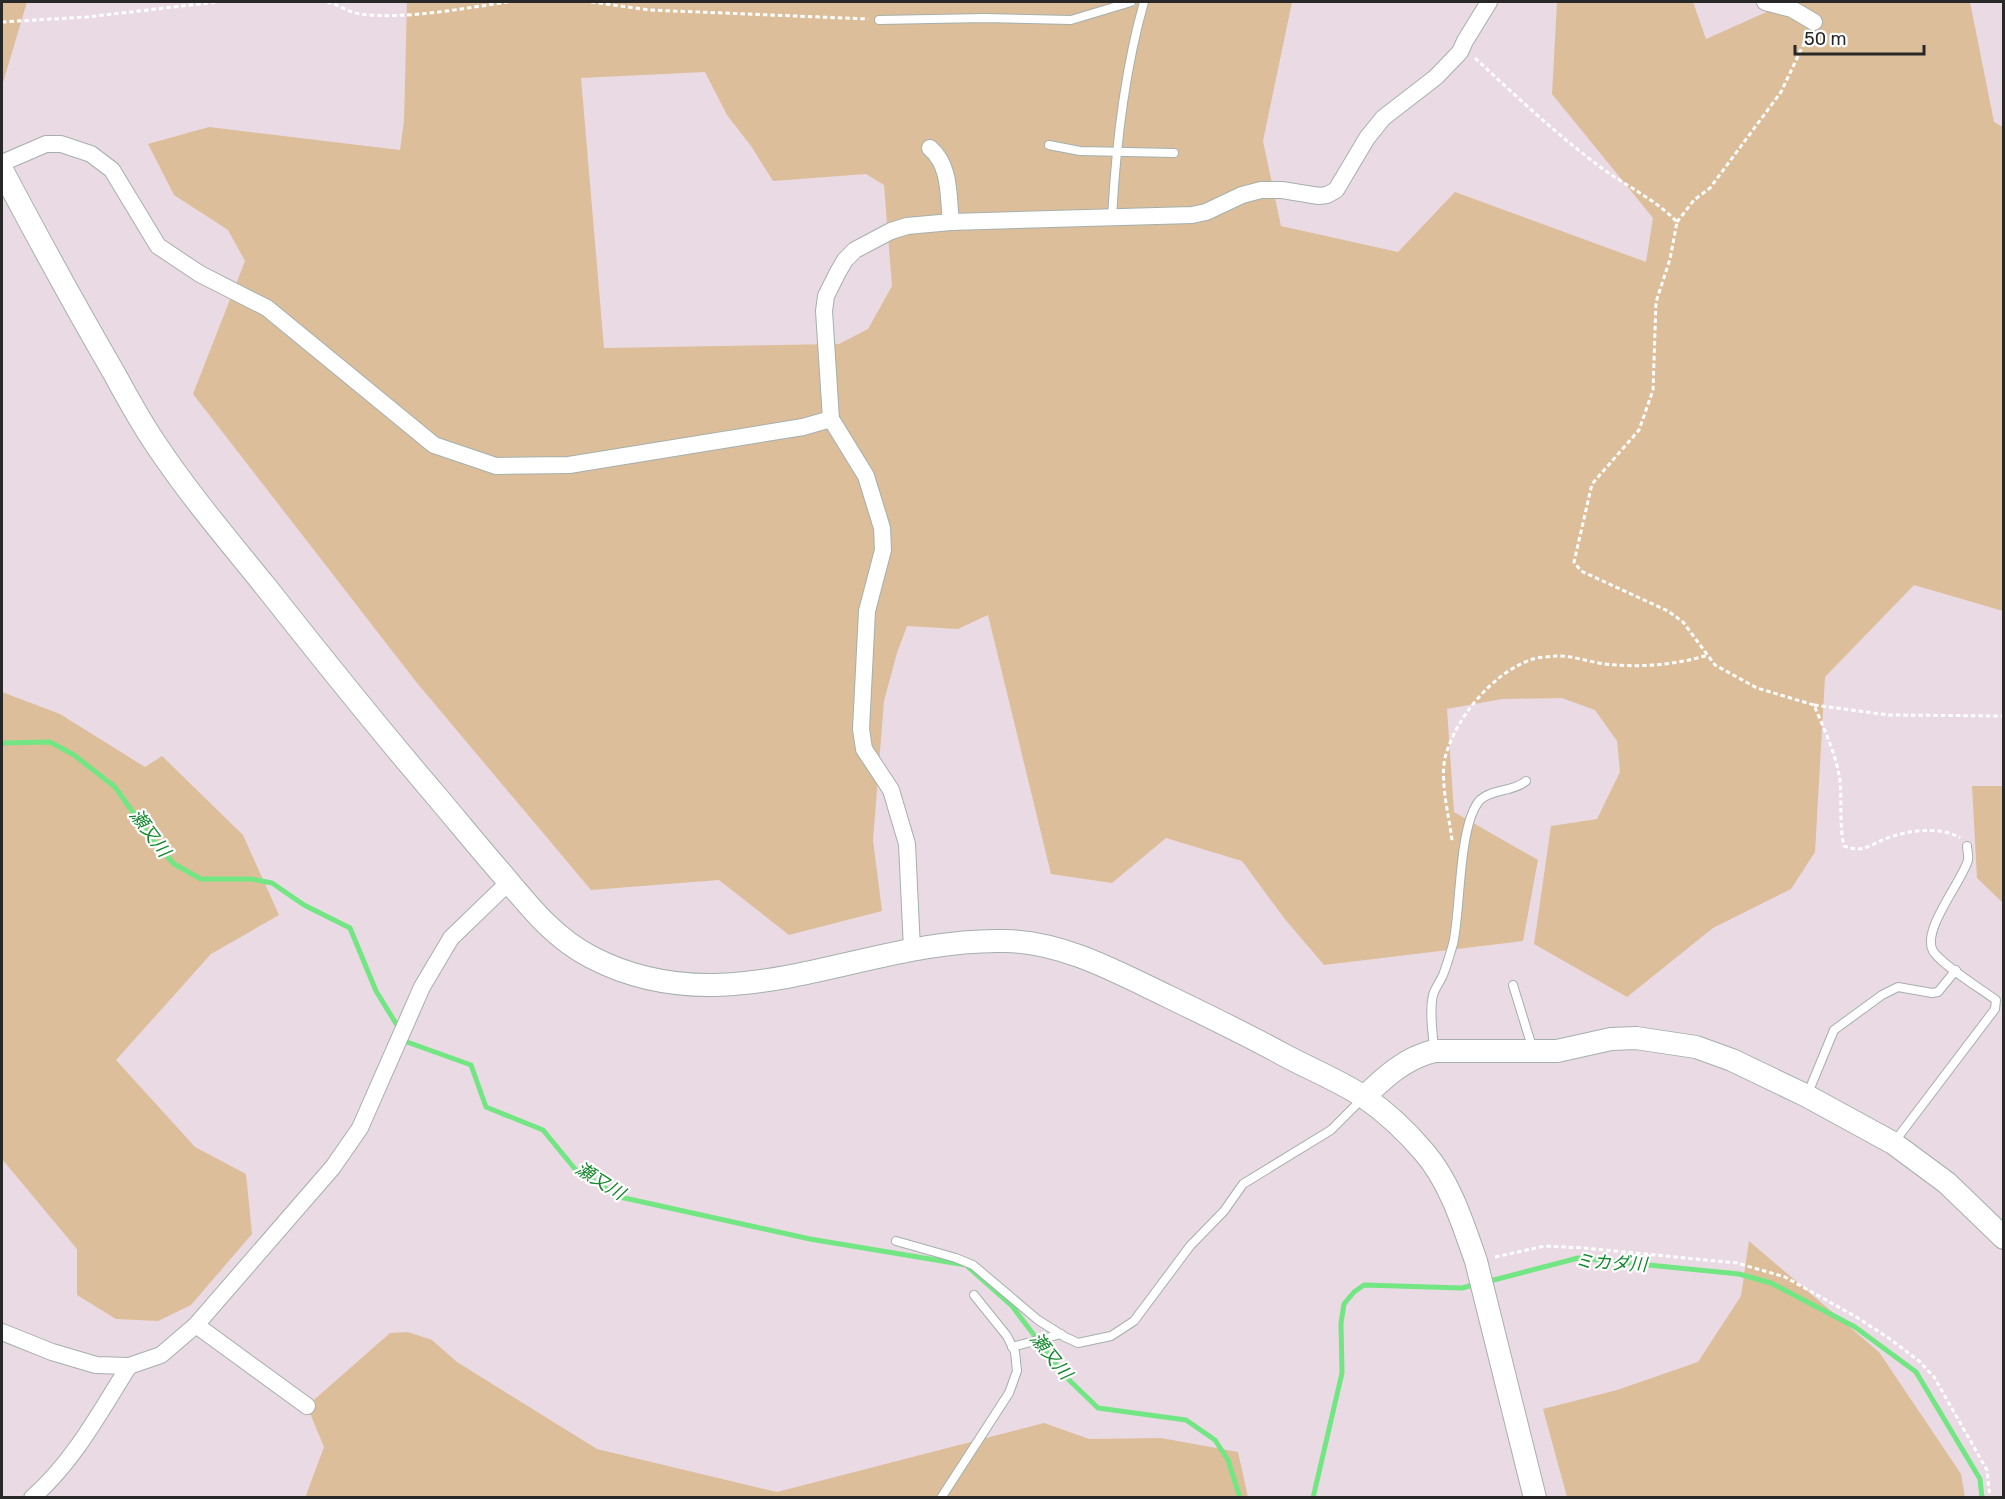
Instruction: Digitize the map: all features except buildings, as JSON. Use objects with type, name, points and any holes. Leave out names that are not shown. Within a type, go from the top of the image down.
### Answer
[{"type":"street","points":[[912,949],[907,844],[891,790],[864,749],[861,729],[867,611],[883,550],[882,528],[866,476],[831,419],[824,311],[826,296],[842,266],[855,250],[891,231],[907,226],[951,222],[1192,215],[1206,212],[1242,195],[1261,190],[1327,195],[1336,190],[1367,138],[1383,118],[1436,77],[1460,52],[1489,2]]},
{"type":"street","points":[[1765,2],[1792,9],[1814,22]]},
{"type":"street","points":[[2,163],[46,144],[61,144],[91,154],[112,170],[158,246],[200,274],[267,308],[434,445],[496,466],[569,465],[803,427],[831,419]]},
{"type":"street","points":[[930,148],[939,156],[944,168],[951,222]]},
{"type":"street","points":[[2,170],[75,306],[153,441],[201,506],[316,650],[545,925],[588,956],[638,978],[684,986],[724,987],[779,979],[912,949],[959,942],[1007,940],[1065,951],[1138,982],[1364,1097],[1401,1128],[1428,1156],[1448,1191],[1462,1223],[1476,1261],[1535,1497]]},
{"type":"street","points":[[2,1332],[52,1352],[96,1365],[129,1366],[161,1355],[196,1325],[333,1167],[360,1128],[422,987],[451,938],[509,882]]},
{"type":"street","points":[[1364,1097],[1393,1070],[1420,1054],[1434,1051],[1557,1051],[1611,1039],[1651,1039],[1696,1047],[1732,1060],[1807,1096],[1893,1143],[1947,1184],[2004,1238]]},
{"type":"street","points":[[196,1325],[307,1406]]},
{"type":"street","points":[[32,1497],[67,1461],[129,1366]]},
{"type":"lane","points":[[879,20],[984,18],[1071,20],[1131,2]]},
{"type":"lane","points":[[1112,217],[1116,153],[1131,46],[1144,2]]},
{"type":"lane","points":[[1049,145],[1080,151],[1174,153]]},
{"type":"lane","points":[[1434,1051],[1433,995],[1443,975],[1453,943],[1460,878],[1472,818],[1481,800],[1489,795],[1518,788],[1526,781]]},
{"type":"lane","points":[[1893,1143],[1995,1008],[1996,1000],[1933,951],[1932,938],[1945,902],[1968,860],[1967,846]]},
{"type":"lane","points":[[1807,1096],[1833,1030],[1891,989],[1898,987],[1938,992],[1956,970]]},
{"type":"lane","points":[[1513,985],[1533,1051]]},
{"type":"lane","points":[[896,1241],[956,1258],[972,1265],[1038,1320],[1078,1343],[1111,1336],[1134,1321],[1190,1246],[1224,1211],[1243,1184],[1331,1130],[1364,1097]]},
{"type":"lane","points":[[941,1497],[1009,1393],[1017,1371],[1012,1347],[1006,1336],[974,1295]]},
{"type":"lane","points":[[1012,1347],[1061,1334]]},
{"type":"path","points":[[2,22],[87,17],[217,2]]},
{"type":"path","points":[[327,2],[359,14],[388,16],[508,2]]},
{"type":"path","points":[[591,2],[650,10],[879,20]]},
{"type":"path","points":[[1814,22],[1781,92],[1710,188],[1694,200],[1677,222],[1670,259],[1656,302],[1653,390],[1639,430],[1592,484],[1574,562],[1581,571],[1675,616],[1683,622],[1715,664],[1756,688],[1814,705],[1889,714],[2004,716]]},
{"type":"path","points":[[1463,46],[1569,142],[1604,169],[1658,204],[1677,222]]},
{"type":"path","points":[[1452,843],[1444,787],[1445,759],[1471,706],[1494,681],[1533,659],[1541,658],[1558,656],[1605,664],[1650,666],[1683,663],[1708,655]]},
{"type":"path","points":[[1814,705],[1832,749],[1840,780],[1841,828],[1844,846],[1853,850],[1864,849],[1898,835],[1938,831],[1955,834],[1967,846]]},
{"type":"path","points":[[1476,1261],[1545,1246],[1737,1263],[1785,1277],[1858,1318],[1890,1339],[1919,1361],[1934,1377],[1987,1470],[1990,1497]]},
{"type":"shaded area","points":[[2,2],[27,2],[2,86]]},
{"type":"shaded area","points":[[407,2],[1292,2],[1263,141],[1281,226],[1398,252],[1455,192],[1646,262],[1653,218],[1552,94],[1557,2],[1693,2],[1706,39],[1789,2],[1970,2],[1994,122],[2003,127],[2003,611],[1914,585],[1825,677],[1815,852],[1791,889],[1713,928],[1627,997],[1534,944],[1551,826],[1597,819],[1620,772],[1617,741],[1595,710],[1562,698],[1502,699],[1447,709],[1454,812],[1538,860],[1523,941],[1324,965],[1284,918],[1242,861],[1166,838],[1112,883],[1051,874],[988,615],[958,629],[907,626],[897,653],[884,701],[873,840],[882,911],[789,935],[719,880],[591,890],[417,683],[193,394],[245,261],[228,230],[174,195],[148,144],[209,127],[400,150],[404,121]],"holes":[[[705,72],[727,115],[751,146],[773,181],[866,174],[884,185],[892,286],[868,329],[839,344],[604,348],[581,78]]]},
{"type":"shaded area","points":[[2,692],[60,714],[145,767],[162,756],[243,835],[279,915],[211,954],[116,1060],[195,1147],[246,1174],[252,1234],[191,1305],[158,1321],[116,1319],[77,1295],[77,1249],[2,1159]]},
{"type":"shaded area","points":[[1972,786],[2003,786],[2003,903],[1977,878]]},
{"type":"shaded area","points":[[1749,1241],[1879,1352],[1961,1474],[1965,1497],[1567,1497],[1543,1409],[1617,1390],[1698,1362],[1741,1296]]},
{"type":"shaded area","points":[[408,1332],[432,1340],[457,1362],[597,1449],[777,1492],[1044,1423],[1089,1439],[1161,1438],[1238,1452],[1248,1497],[305,1498],[324,1447],[307,1406],[390,1333]]},
{"type":"waterway","name":"瀬又川","points":[[2,743],[50,742],[74,755],[115,787],[151,838],[174,864],[201,879],[251,879],[272,883],[304,905],[350,928],[376,991],[400,1030]]},
{"type":"waterway","name":"瀬又川","points":[[405,1038],[407,1042],[471,1065],[486,1107],[543,1130],[575,1169],[620,1197],[810,1239],[966,1265],[1012,1306],[1066,1377],[1098,1408],[1186,1420],[1215,1440],[1228,1460],[1240,1498]]},
{"type":"waterway","name":"ミカダ川","points":[[1486,1282],[1578,1258],[1739,1274],[1771,1283],[1855,1327],[1916,1372],[1980,1479],[1982,1498]]},
{"type":"waterway","name":"ミカダ川","points":[[1313,1498],[1342,1373],[1341,1323],[1344,1304],[1354,1292],[1364,1285],[1462,1288],[1477,1284]]}]
